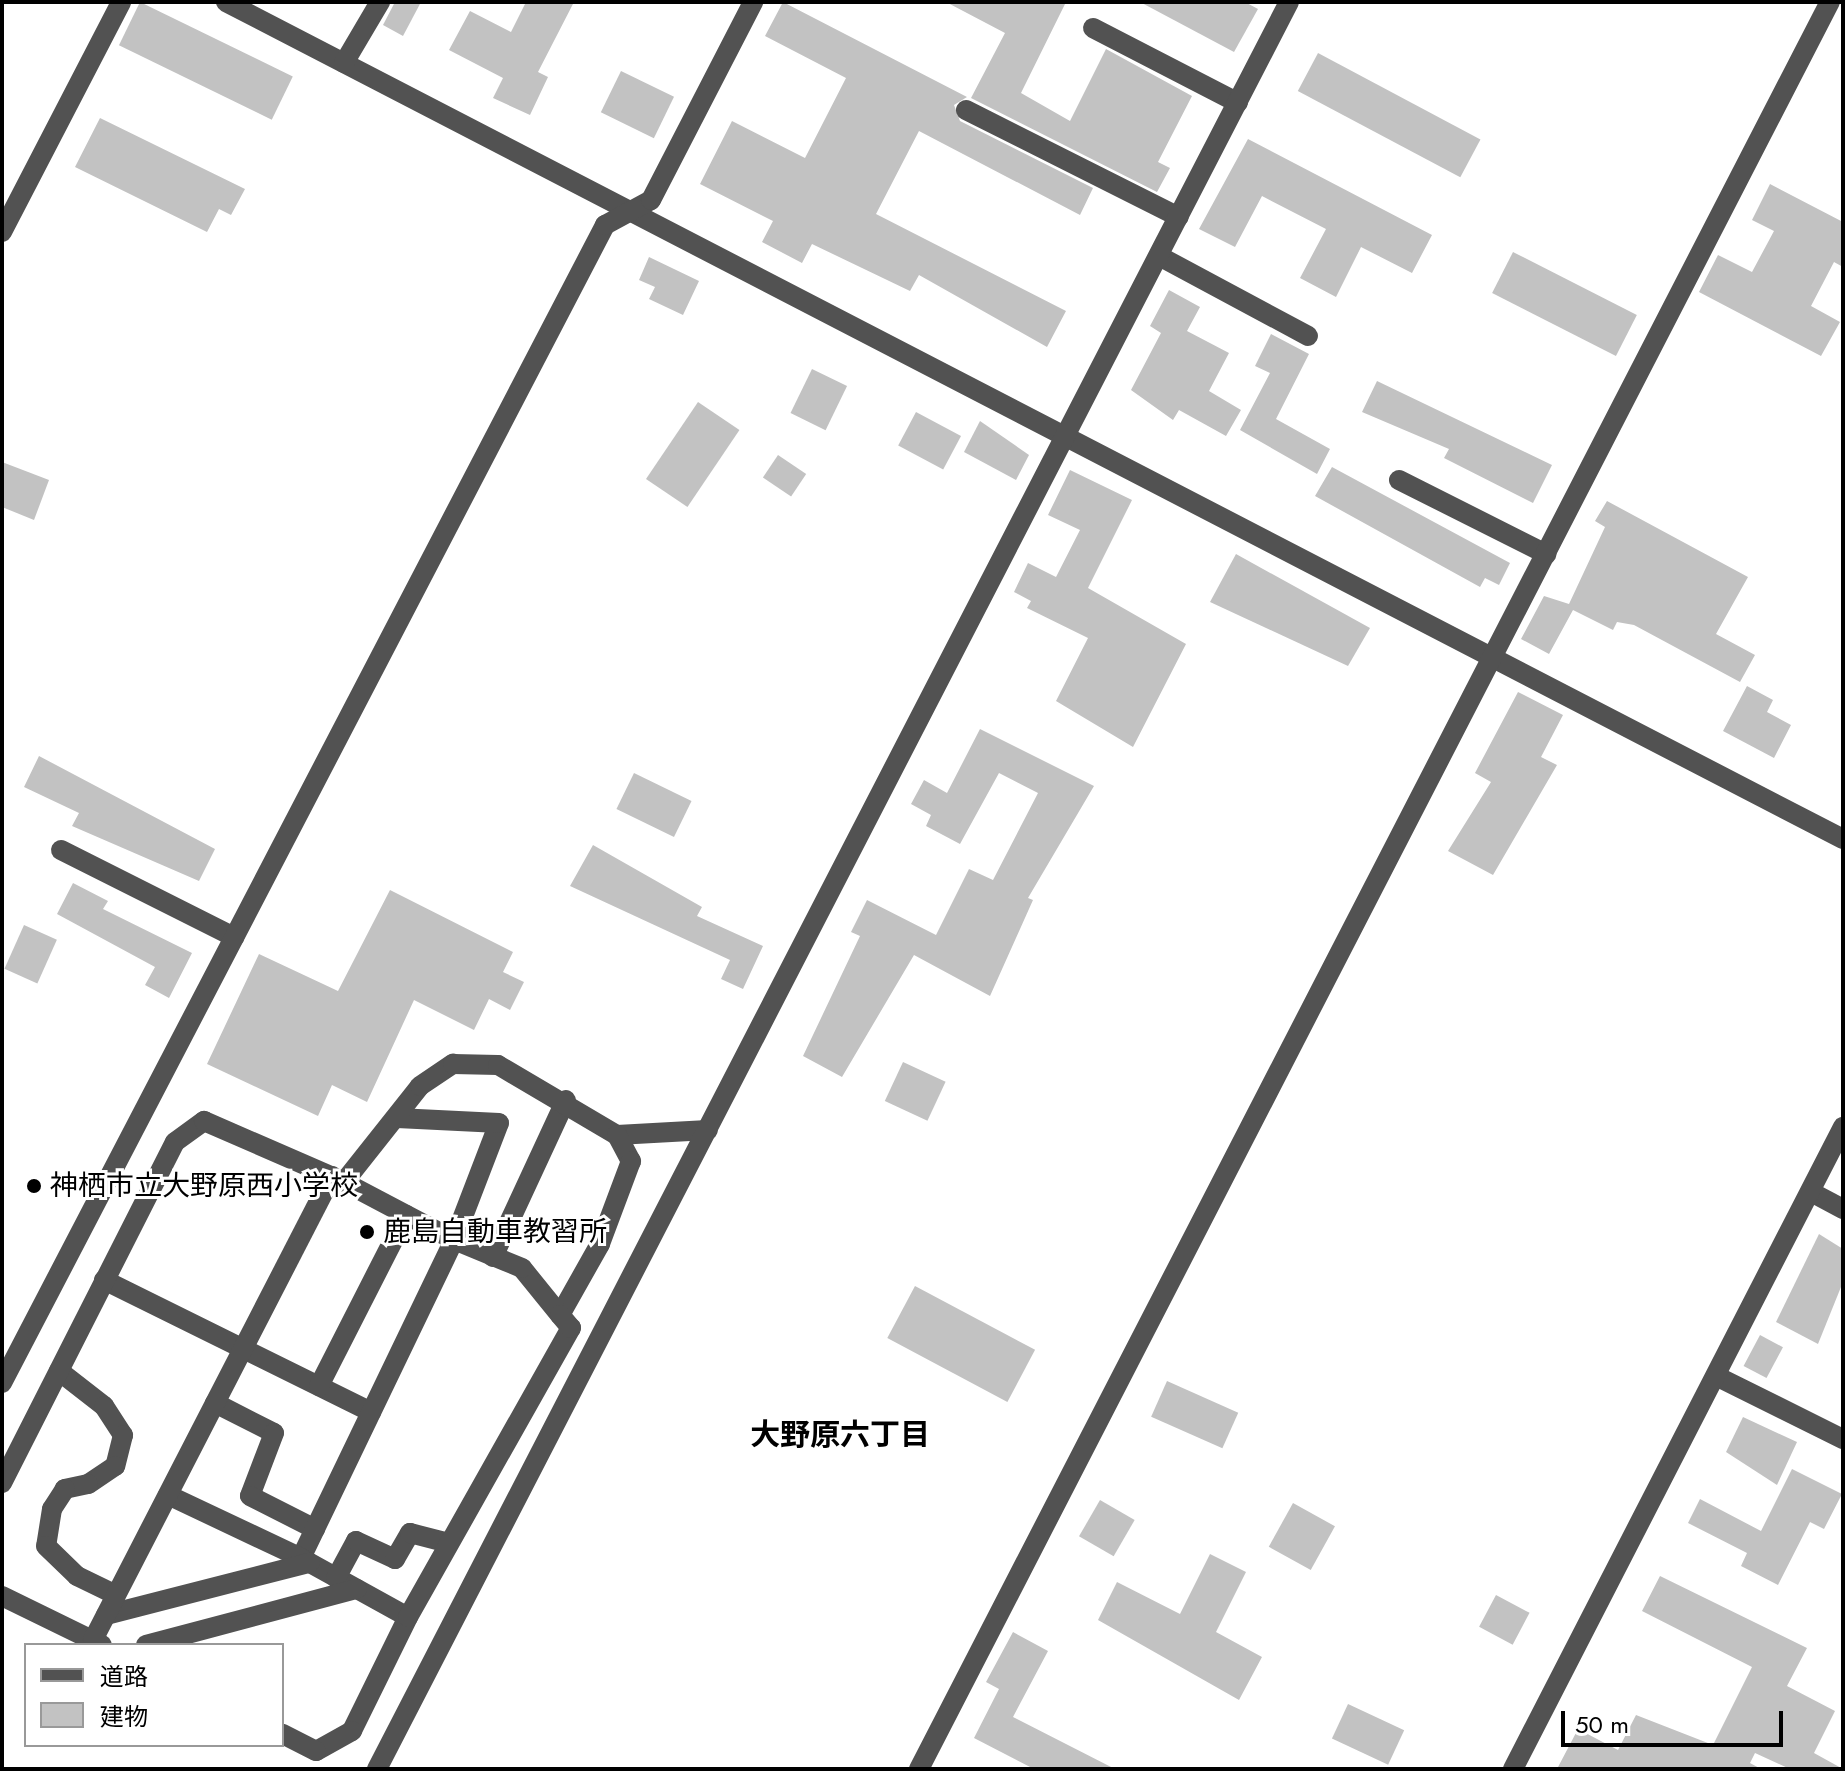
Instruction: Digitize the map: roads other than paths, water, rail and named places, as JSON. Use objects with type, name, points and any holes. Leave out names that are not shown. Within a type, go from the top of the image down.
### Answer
[{"type":"street","points":[[2,232],[121,2]]},
{"type":"street","points":[[226,2],[1843,839]]},
{"type":"street","points":[[344,63],[380,2]]},
{"type":"street","points":[[2,1383],[605,225],[651,200],[753,2]]},
{"type":"street","points":[[377,1769],[1289,2]]},
{"type":"street","points":[[919,1769],[1830,2]]},
{"type":"street","points":[[1093,28],[1238,103]]},
{"type":"street","points":[[966,110],[1179,217]]},
{"type":"street","points":[[1159,256],[1308,336]]},
{"type":"street","points":[[1399,480],[1546,554]]},
{"type":"street","points":[[61,850],[234,937]]},
{"type":"street","points":[[2,1596],[98,1643],[106,1615],[215,1403],[338,1179],[397,1118],[420,1086],[453,1064],[498,1065],[566,1100],[617,1135],[631,1161],[600,1244],[560,1315]]},
{"type":"street","points":[[493,1257],[566,1100]]},
{"type":"street","points":[[305,1560],[315,1529],[454,1240],[499,1123],[397,1118]]},
{"type":"street","points":[[2,1483],[175,1142],[204,1121],[338,1179],[454,1240],[522,1268],[571,1328],[408,1617],[352,1731],[316,1751],[284,1735]]},
{"type":"street","points":[[1513,1769],[1718,1377],[1843,1127]]},
{"type":"street","points":[[617,1135],[708,1130]]},
{"type":"street","points":[[1811,1192],[1843,1209]]},
{"type":"street","points":[[319,1386],[406,1215]]},
{"type":"street","points":[[104,1280],[371,1412]]},
{"type":"street","points":[[59,1371],[104,1406],[123,1435],[115,1466],[88,1484],[65,1489],[52,1509],[46,1546],[77,1576],[116,1595]]},
{"type":"street","points":[[1718,1377],[1843,1439]]},
{"type":"street","points":[[215,1403],[274,1433],[250,1496],[315,1529]]},
{"type":"street","points":[[168,1495],[305,1560],[408,1617]]},
{"type":"street","points":[[336,1578],[356,1541],[395,1559],[410,1533],[449,1543]]},
{"type":"street","points":[[106,1615],[305,1560]]},
{"type":"street","points":[[154,1643],[357,1589]]},
{"type":"place","name":"神栖市立大野原西小学校","points":[[34,1186]]},
{"type":"place","name":"鹿島自動車教習所","points":[[367,1232]]},
{"type":"district","name":"大野原六丁目","points":[[840,1435]]}]
